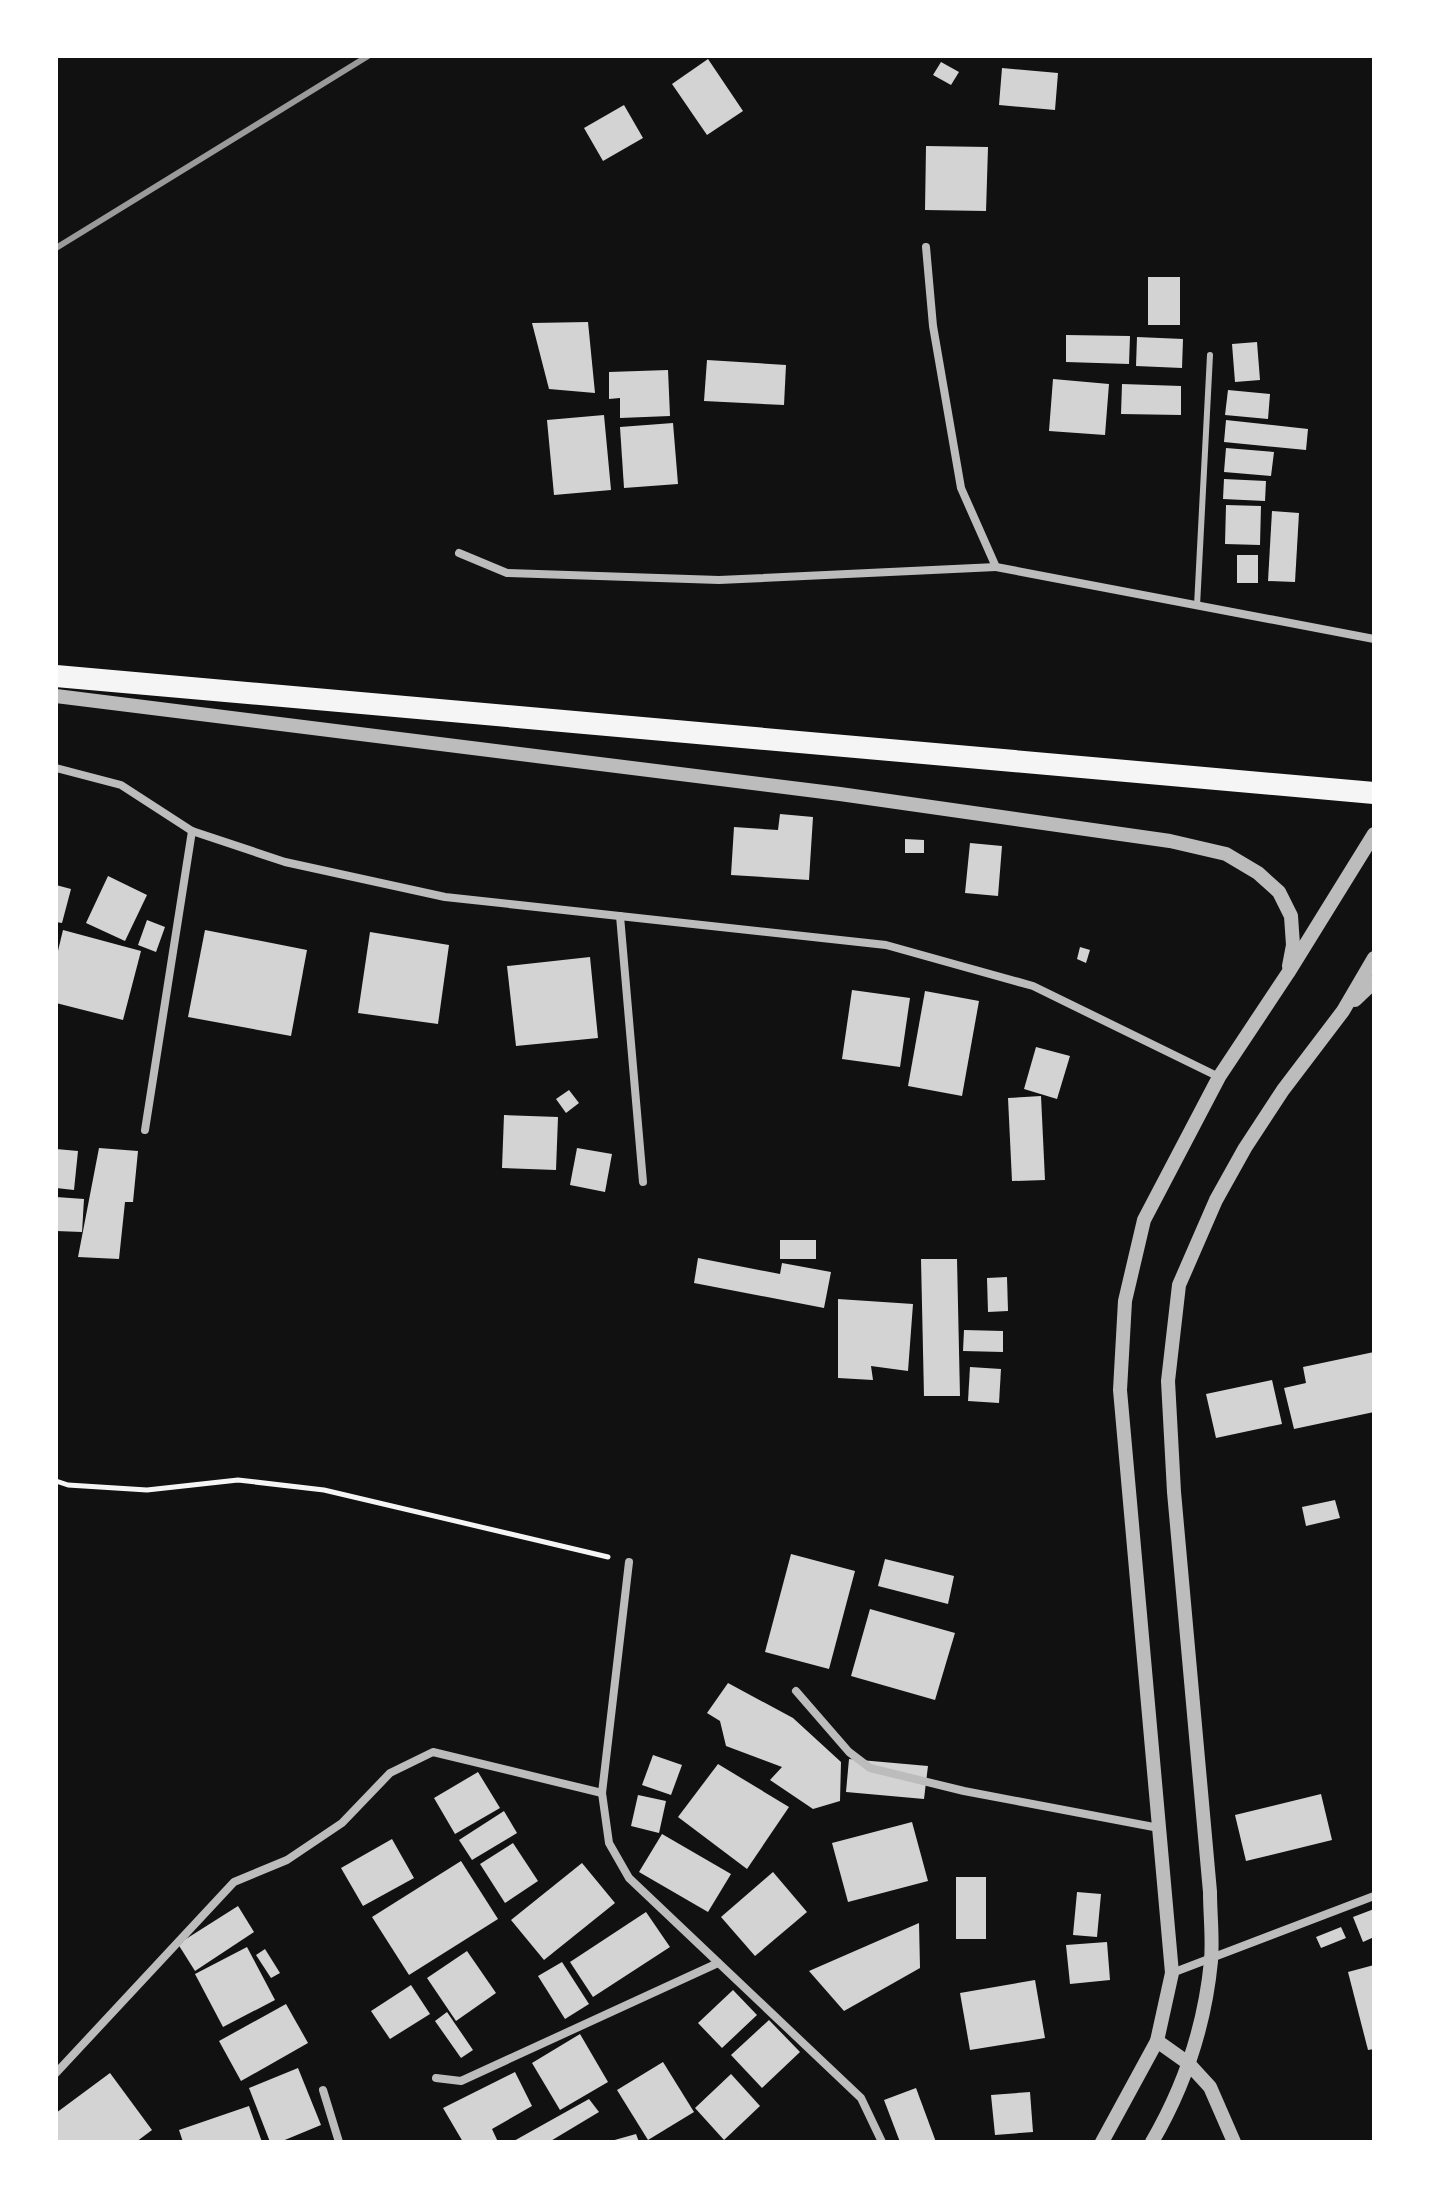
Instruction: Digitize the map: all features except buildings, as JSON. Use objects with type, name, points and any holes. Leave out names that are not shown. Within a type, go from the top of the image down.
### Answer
[{"type":"highway","points":[[56,676],[1374,793]]},
{"type":"street","points":[[926,247],[933,326],[961,488],[996,567]]},
{"type":"street","points":[[459,553],[507,573],[719,580],[996,567],[1374,639]]},
{"type":"street","points":[[56,696],[840,794],[1170,841],[1226,854],[1258,873],[1279,892],[1291,916],[1293,945],[1288,973]]},
{"type":"street","points":[[56,768],[121,785],[192,831],[285,862],[445,897],[886,945],[1033,986],[1219,1077]]},
{"type":"street","points":[[145,1130],[192,831]]},
{"type":"street","points":[[1102,2142],[1157,2041],[1172,1973],[1120,1390],[1125,1301],[1144,1220],[1219,1077],[1374,834]]},
{"type":"street","points":[[620,916],[643,1182]]},
{"type":"street","points":[[1152,2142],[1172,2108],[1188,2063],[1204,2002],[1211,1958],[1210,1892],[1174,1492],[1168,1381],[1179,1285],[1216,1200],[1245,1148],[1283,1090],[1343,1011],[1374,958]]},
{"type":"street","points":[[1343,1011],[1374,982]]},
{"type":"street","points":[[629,1562],[602,1793],[609,1843],[629,1878],[861,2098],[882,2142]]},
{"type":"street","points":[[796,1691],[849,1752],[870,1768],[964,1791],[1161,1828]]},
{"type":"street","points":[[56,2073],[234,1882],[287,1860],[342,1823],[390,1773],[433,1752],[602,1793]]},
{"type":"street","points":[[1172,1973],[1374,1896]]},
{"type":"street","points":[[436,2078],[461,2081],[718,1963]]},
{"type":"street","points":[[1157,2041],[1188,2063],[1210,2087],[1234,2142]]},
{"type":"street","points":[[323,2090],[339,2142]]},
{"type":"lane","points":[[1197,606],[1210,355]]},
{"type":"path","points":[[56,1481],[68,1485],[147,1490],[238,1480],[324,1490],[629,1562]]},
{"type":"railway","points":[[56,248],[368,56]]}]
